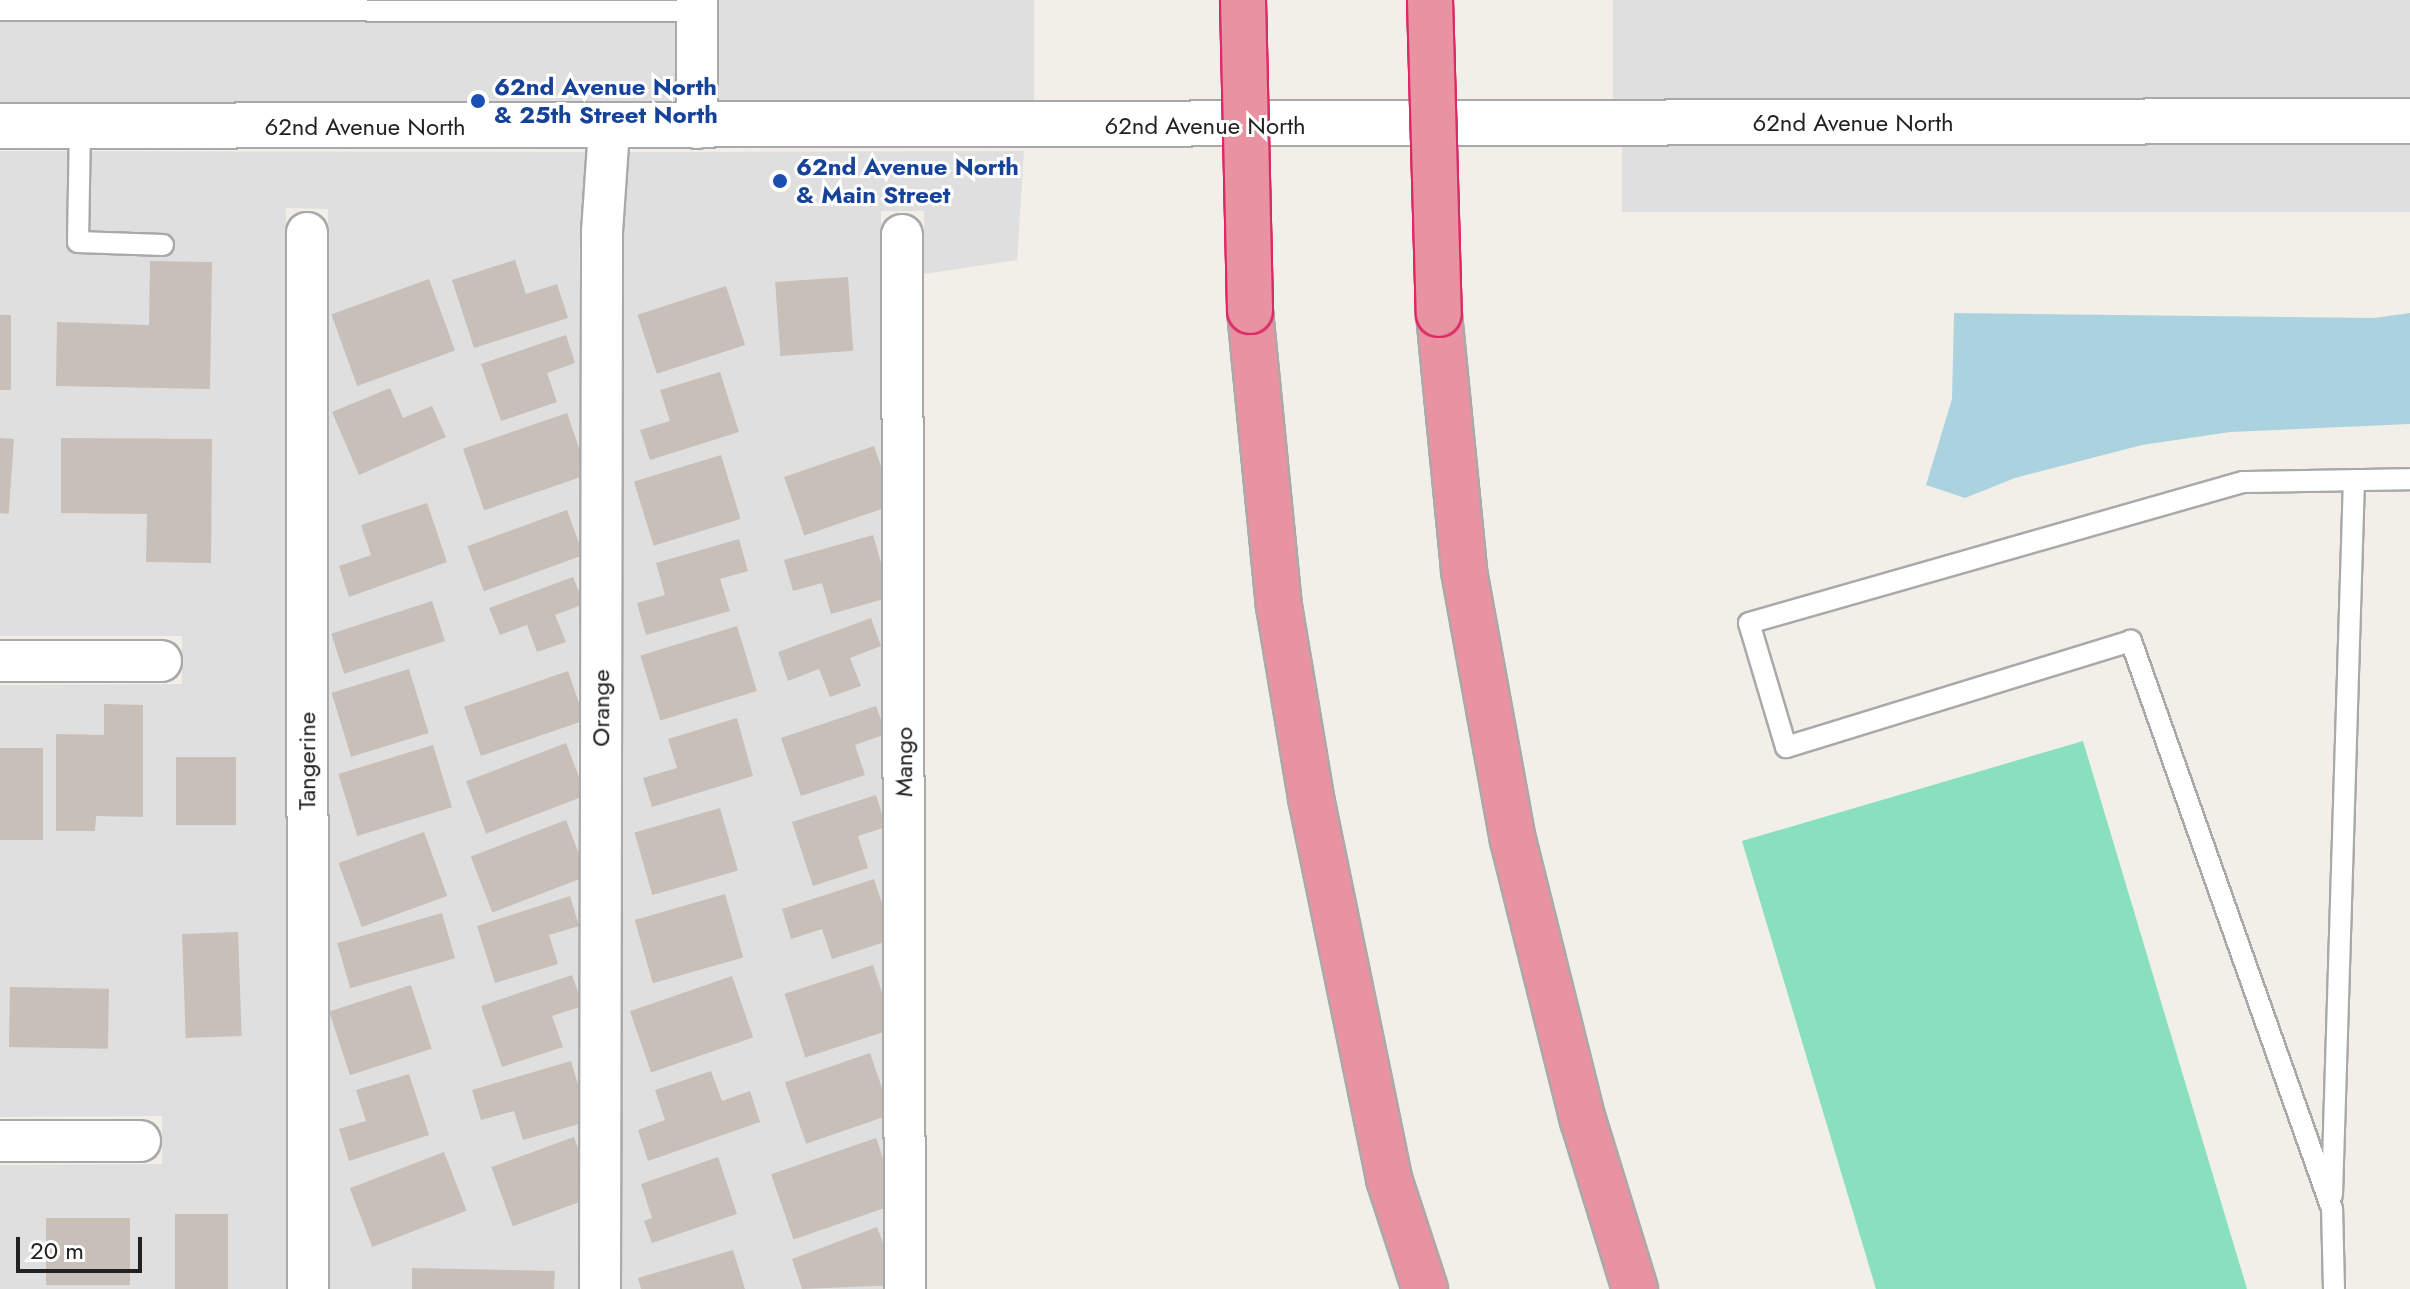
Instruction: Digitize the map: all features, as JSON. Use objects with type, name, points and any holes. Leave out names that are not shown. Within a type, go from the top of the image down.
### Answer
[{"type":"highway","points":[[1243,0],[1250,311],[1277,591],[1311,798],[1389,1179],[1425,1289]]},
{"type":"highway","points":[[1430,0],[1439,314],[1464,571],[1513,840],[1583,1120],[1635,1289]]},
{"type":"street","points":[[697,5],[697,128]]},
{"type":"street","name":"62nd Avenue North","points":[[0,126],[697,128],[2410,121]]},
{"type":"street","name":"Orange","points":[[600,1289],[602,248],[609,128]]},
{"type":"street","name":"Tangerine","points":[[307,233],[308,1289]]},
{"type":"street","name":"Mango","points":[[902,235],[905,1289]]},
{"type":"street","points":[[0,661],[161,661]]},
{"type":"street","points":[[0,1141],[140,1141]]},
{"type":"lane","points":[[0,10],[697,5]]},
{"type":"lane","points":[[80,127],[78,242],[163,245]]},
{"type":"lane","points":[[2332,1209],[2131,641],[1786,747],[1749,623],[2243,482],[2410,479]]},
{"type":"lane","points":[[2334,1289],[2332,1209],[2354,480]]},
{"type":"shaded area","points":[[0,0],[675,0],[675,102],[0,102]]},
{"type":"shaded area","points":[[718,0],[1034,0],[1034,103],[718,103]]},
{"type":"shaded area","points":[[1613,0],[2410,0],[2410,100],[1613,100]]},
{"type":"shaded area","points":[[1622,145],[2410,145],[2410,212],[1622,212]]},
{"type":"shaded area","points":[[0,151],[586,152],[579,254],[578,1289],[329,1289],[328,209],[286,208],[286,1289],[0,1289],[0,1165],[162,1164],[162,1116],[0,1117],[0,685],[182,684],[182,636],[0,636]]},
{"type":"shaded area","points":[[1024,151],[1017,260],[924,274],[924,211],[881,211],[884,1289],[621,1289],[624,233],[629,152]]},
{"type":"green space","points":[[2083,741],[2247,1289],[1876,1289],[1742,841]]},
{"type":"water","points":[[1954,313],[2374,318],[2410,313],[2410,424],[2230,432],[2142,445],[2015,478],[1965,498],[1926,485],[1952,399]]},
{"type":"building","points":[[515,260],[526,294],[557,284],[568,318],[474,348],[452,280]]},
{"type":"building","points":[[150,261],[212,262],[210,389],[56,386],[57,322],[149,325]]},
{"type":"building","points":[[848,277],[853,351],[780,356],[775,282]]},
{"type":"building","points":[[429,279],[455,350],[357,386],[331,315]]},
{"type":"building","points":[[726,286],[745,345],[657,374],[638,315]]},
{"type":"building","points":[[0,315],[11,315],[11,390],[0,390]]},
{"type":"building","points":[[566,335],[575,363],[547,373],[557,402],[501,421],[481,364]]},
{"type":"building","points":[[720,372],[739,432],[650,460],[640,430],[670,421],[660,390]]},
{"type":"building","points":[[390,388],[403,418],[432,406],[446,437],[359,475],[332,412]]},
{"type":"building","points":[[567,413],[588,474],[484,510],[463,449]]},
{"type":"building","points":[[0,438],[14,439],[9,514],[0,513]]},
{"type":"building","points":[[61,438],[212,439],[211,563],[146,562],[147,514],[61,513]]},
{"type":"building","points":[[874,446],[894,505],[804,536],[784,477]]},
{"type":"building","points":[[721,455],[741,519],[654,546],[634,482]]},
{"type":"building","points":[[427,503],[447,562],[349,597],[339,566],[371,555],[361,525]]},
{"type":"building","points":[[567,510],[583,555],[484,591],[467,546]]},
{"type":"building","points":[[873,535],[891,597],[831,614],[822,583],[793,591],[784,560]]},
{"type":"building","points":[[739,539],[748,571],[720,579],[730,611],[646,635],[637,603],[665,595],[656,563]]},
{"type":"building","points":[[573,577],[584,604],[555,615],[566,642],[537,652],[527,625],[500,635],[489,608]]},
{"type":"building","points":[[432,601],[445,641],[344,674],[331,634]]},
{"type":"building","points":[[871,618],[881,646],[850,658],[861,686],[830,697],[819,669],[788,681],[778,652]]},
{"type":"building","points":[[737,626],[757,691],[660,721],[640,656]]},
{"type":"building","points":[[409,669],[429,733],[351,757],[332,693]]},
{"type":"building","points":[[568,671],[585,720],[481,756],[464,707]]},
{"type":"building","points":[[104,704],[143,705],[143,817],[96,816],[95,831],[56,831],[56,734],[104,735]]},
{"type":"building","points":[[876,706],[886,734],[855,745],[865,775],[801,796],[781,738]]},
{"type":"building","points":[[737,718],[753,776],[652,807],[643,778],[677,768],[668,739]]},
{"type":"building","points":[[566,743],[586,795],[486,834],[466,781]]},
{"type":"building","points":[[433,745],[452,807],[357,836],[338,774]]},
{"type":"building","points":[[0,748],[43,748],[43,840],[0,840]]},
{"type":"building","points":[[176,757],[236,757],[236,825],[176,825]]},
{"type":"building","points":[[876,795],[886,827],[858,836],[868,868],[813,886],[792,822]]},
{"type":"building","points":[[720,808],[738,870],[652,895],[634,833]]},
{"type":"building","points":[[566,820],[588,876],[492,913],[471,857]]},
{"type":"building","points":[[424,832],[447,896],[362,927],[338,863]]},
{"type":"building","points":[[874,879],[894,939],[832,959],[822,929],[791,939],[782,909]]},
{"type":"building","points":[[725,894],[743,957],[653,983],[635,920]]},
{"type":"building","points":[[570,896],[579,926],[549,935],[558,964],[495,983],[477,926]]},
{"type":"building","points":[[442,913],[455,958],[350,988],[337,943]]},
{"type":"building","points":[[238,932],[242,1036],[186,1038],[182,934]]},
{"type":"building","points":[[873,965],[894,1029],[805,1057],[785,994]]},
{"type":"building","points":[[572,975],[583,1006],[552,1016],[563,1047],[502,1067],[481,1006]]},
{"type":"building","points":[[732,976],[753,1037],[651,1073],[630,1011]]},
{"type":"building","points":[[411,985],[432,1049],[350,1075],[329,1012]]},
{"type":"building","points":[[10,987],[109,989],[108,1049],[9,1047]]},
{"type":"building","points":[[870,1053],[891,1114],[806,1144],[785,1082]]},
{"type":"building","points":[[571,1061],[589,1121],[523,1140],[514,1111],[481,1120],[472,1090]]},
{"type":"building","points":[[711,1071],[722,1101],[750,1091],[760,1122],[648,1161],[638,1130],[665,1120],[655,1090]]},
{"type":"building","points":[[409,1074],[429,1135],[349,1161],[339,1129],[366,1121],[356,1090]]},
{"type":"building","points":[[574,1137],[596,1196],[513,1226],[491,1167]]},
{"type":"building","points":[[876,1138],[898,1203],[794,1239],[771,1174]]},
{"type":"building","points":[[444,1152],[467,1211],[372,1247],[350,1188]]},
{"type":"building","points":[[718,1157],[737,1214],[652,1243],[644,1221],[652,1218],[641,1184]]},
{"type":"building","points":[[175,1214],[228,1214],[228,1289],[175,1289]]},
{"type":"building","points":[[46,1218],[130,1218],[130,1285],[46,1285]]},
{"type":"building","points":[[877,1227],[899,1285],[802,1289],[792,1259]]},
{"type":"building","points":[[733,1250],[745,1289],[641,1289],[638,1278]]},
{"type":"building","points":[[412,1268],[555,1271],[554,1289],[412,1289]]},
{"type":"place","name":"62nd Avenue North & 25th Street North","points":[[478,101]]},
{"type":"place","name":"62nd Avenue North & Main Street","points":[[780,181]]}]
